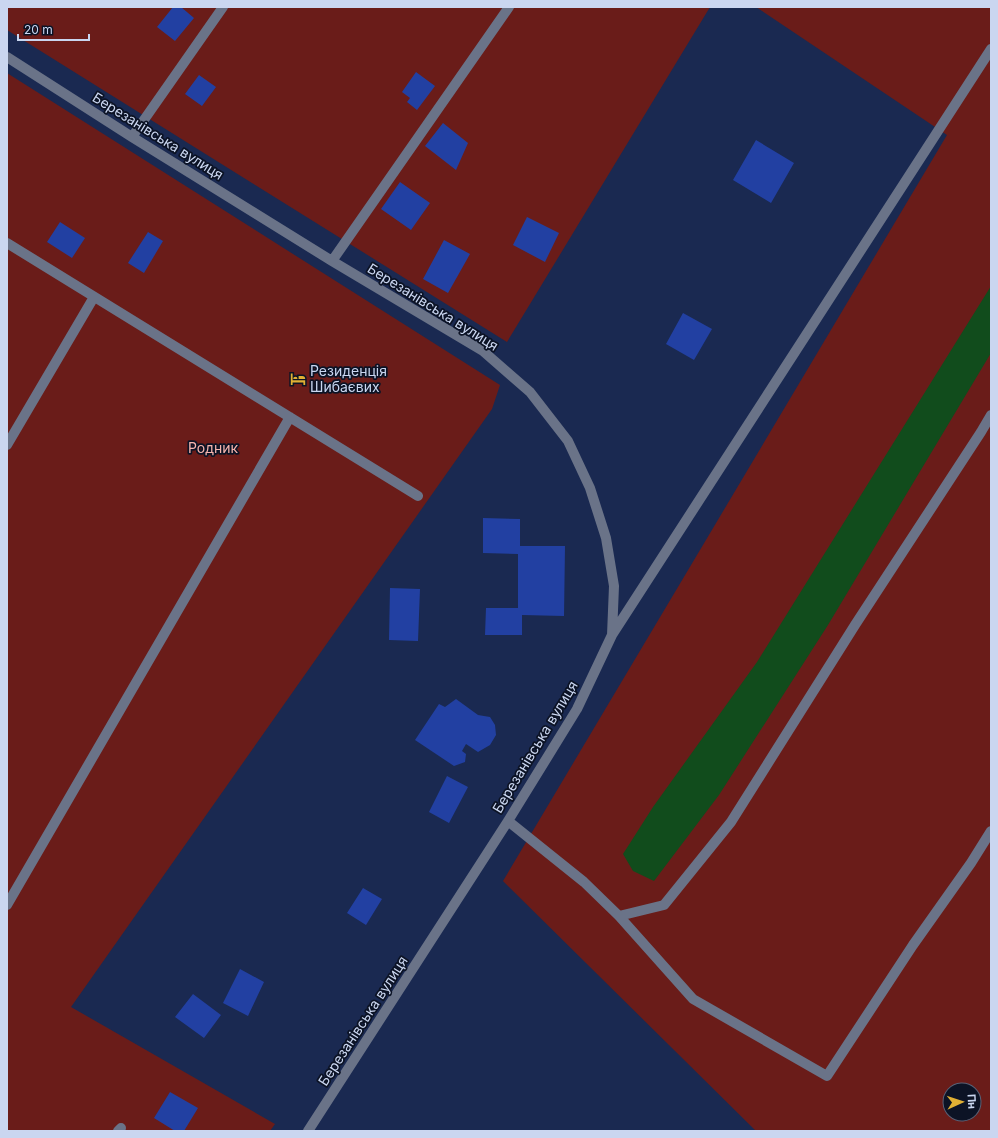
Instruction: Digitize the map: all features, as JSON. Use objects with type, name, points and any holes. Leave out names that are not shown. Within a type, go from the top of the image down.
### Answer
[{"type":"street","points":[[132,137],[223,7]]},
{"type":"street","points":[[332,261],[509,7]]},
{"type":"street","points":[[612,635],[991,49]]},
{"type":"street","name":"Березанівська вулиця","points":[[7,57],[132,137],[332,261],[483,351],[530,392],[568,441],[590,488],[606,538],[614,586],[612,635],[577,710],[508,821],[308,1131]]},
{"type":"street","points":[[7,243],[418,496]]},
{"type":"street","points":[[7,445],[94,296]]},
{"type":"street","points":[[620,916],[664,905],[731,822],[855,625],[991,415]]},
{"type":"street","points":[[7,905],[290,417]]},
{"type":"street","points":[[508,821],[584,882],[620,916],[693,999],[828,1076],[913,945],[971,863],[991,831]]},
{"type":"green space","points":[[7,7],[710,7],[507,342],[7,30]]},
{"type":"green space","points":[[756,7],[991,7],[991,1131],[756,1131],[503,881],[947,135]]},
{"type":"green space","name":"Родник","points":[[7,73],[500,385],[492,409],[71,1007],[275,1124],[270,1131],[7,1131]]},
{"type":"shaded area","points":[[991,286],[991,353],[828,625],[719,795],[654,881],[633,871],[623,854],[653,807],[757,662]]},
{"type":"building","points":[[173,7],[181,7],[194,18],[175,41],[157,27]]},
{"type":"building","points":[[416,72],[435,86],[417,110],[407,102],[410,98],[402,92]]},
{"type":"building","points":[[199,75],[216,87],[202,106],[185,94]]},
{"type":"building","points":[[443,123],[468,143],[456,170],[425,146]]},
{"type":"building","points":[[756,140],[794,163],[771,203],[733,180]]},
{"type":"building","points":[[400,182],[430,203],[411,230],[381,209]]},
{"type":"building","points":[[527,217],[559,233],[545,262],[513,245]]},
{"type":"building","points":[[60,222],[85,238],[72,258],[47,242]]},
{"type":"building","points":[[148,232],[163,241],[144,273],[128,263]]},
{"type":"building","points":[[444,240],[470,254],[448,293],[423,279]]},
{"type":"building","points":[[683,313],[712,329],[694,360],[666,344]]},
{"type":"building","points":[[483,518],[520,519],[520,546],[565,546],[564,616],[522,615],[522,635],[485,635],[486,608],[518,608],[518,554],[483,553]]},
{"type":"building","points":[[390,588],[420,589],[418,641],[389,640]]},
{"type":"building","points":[[456,699],[478,715],[490,717],[495,725],[496,735],[490,745],[478,752],[466,744],[462,751],[466,754],[465,762],[454,766],[415,740],[439,704],[445,707]]},
{"type":"building","points":[[447,776],[468,787],[449,823],[429,812]]},
{"type":"building","points":[[363,888],[382,899],[366,925],[347,913]]},
{"type":"building","points":[[240,969],[264,982],[248,1016],[223,1003]]},
{"type":"building","points":[[193,994],[221,1015],[204,1038],[175,1017]]},
{"type":"building","points":[[170,1092],[198,1108],[184,1131],[175,1131],[154,1118]]},
{"type":"place","name":"Резиденція Шибаєвих","points":[[298,379]]}]
